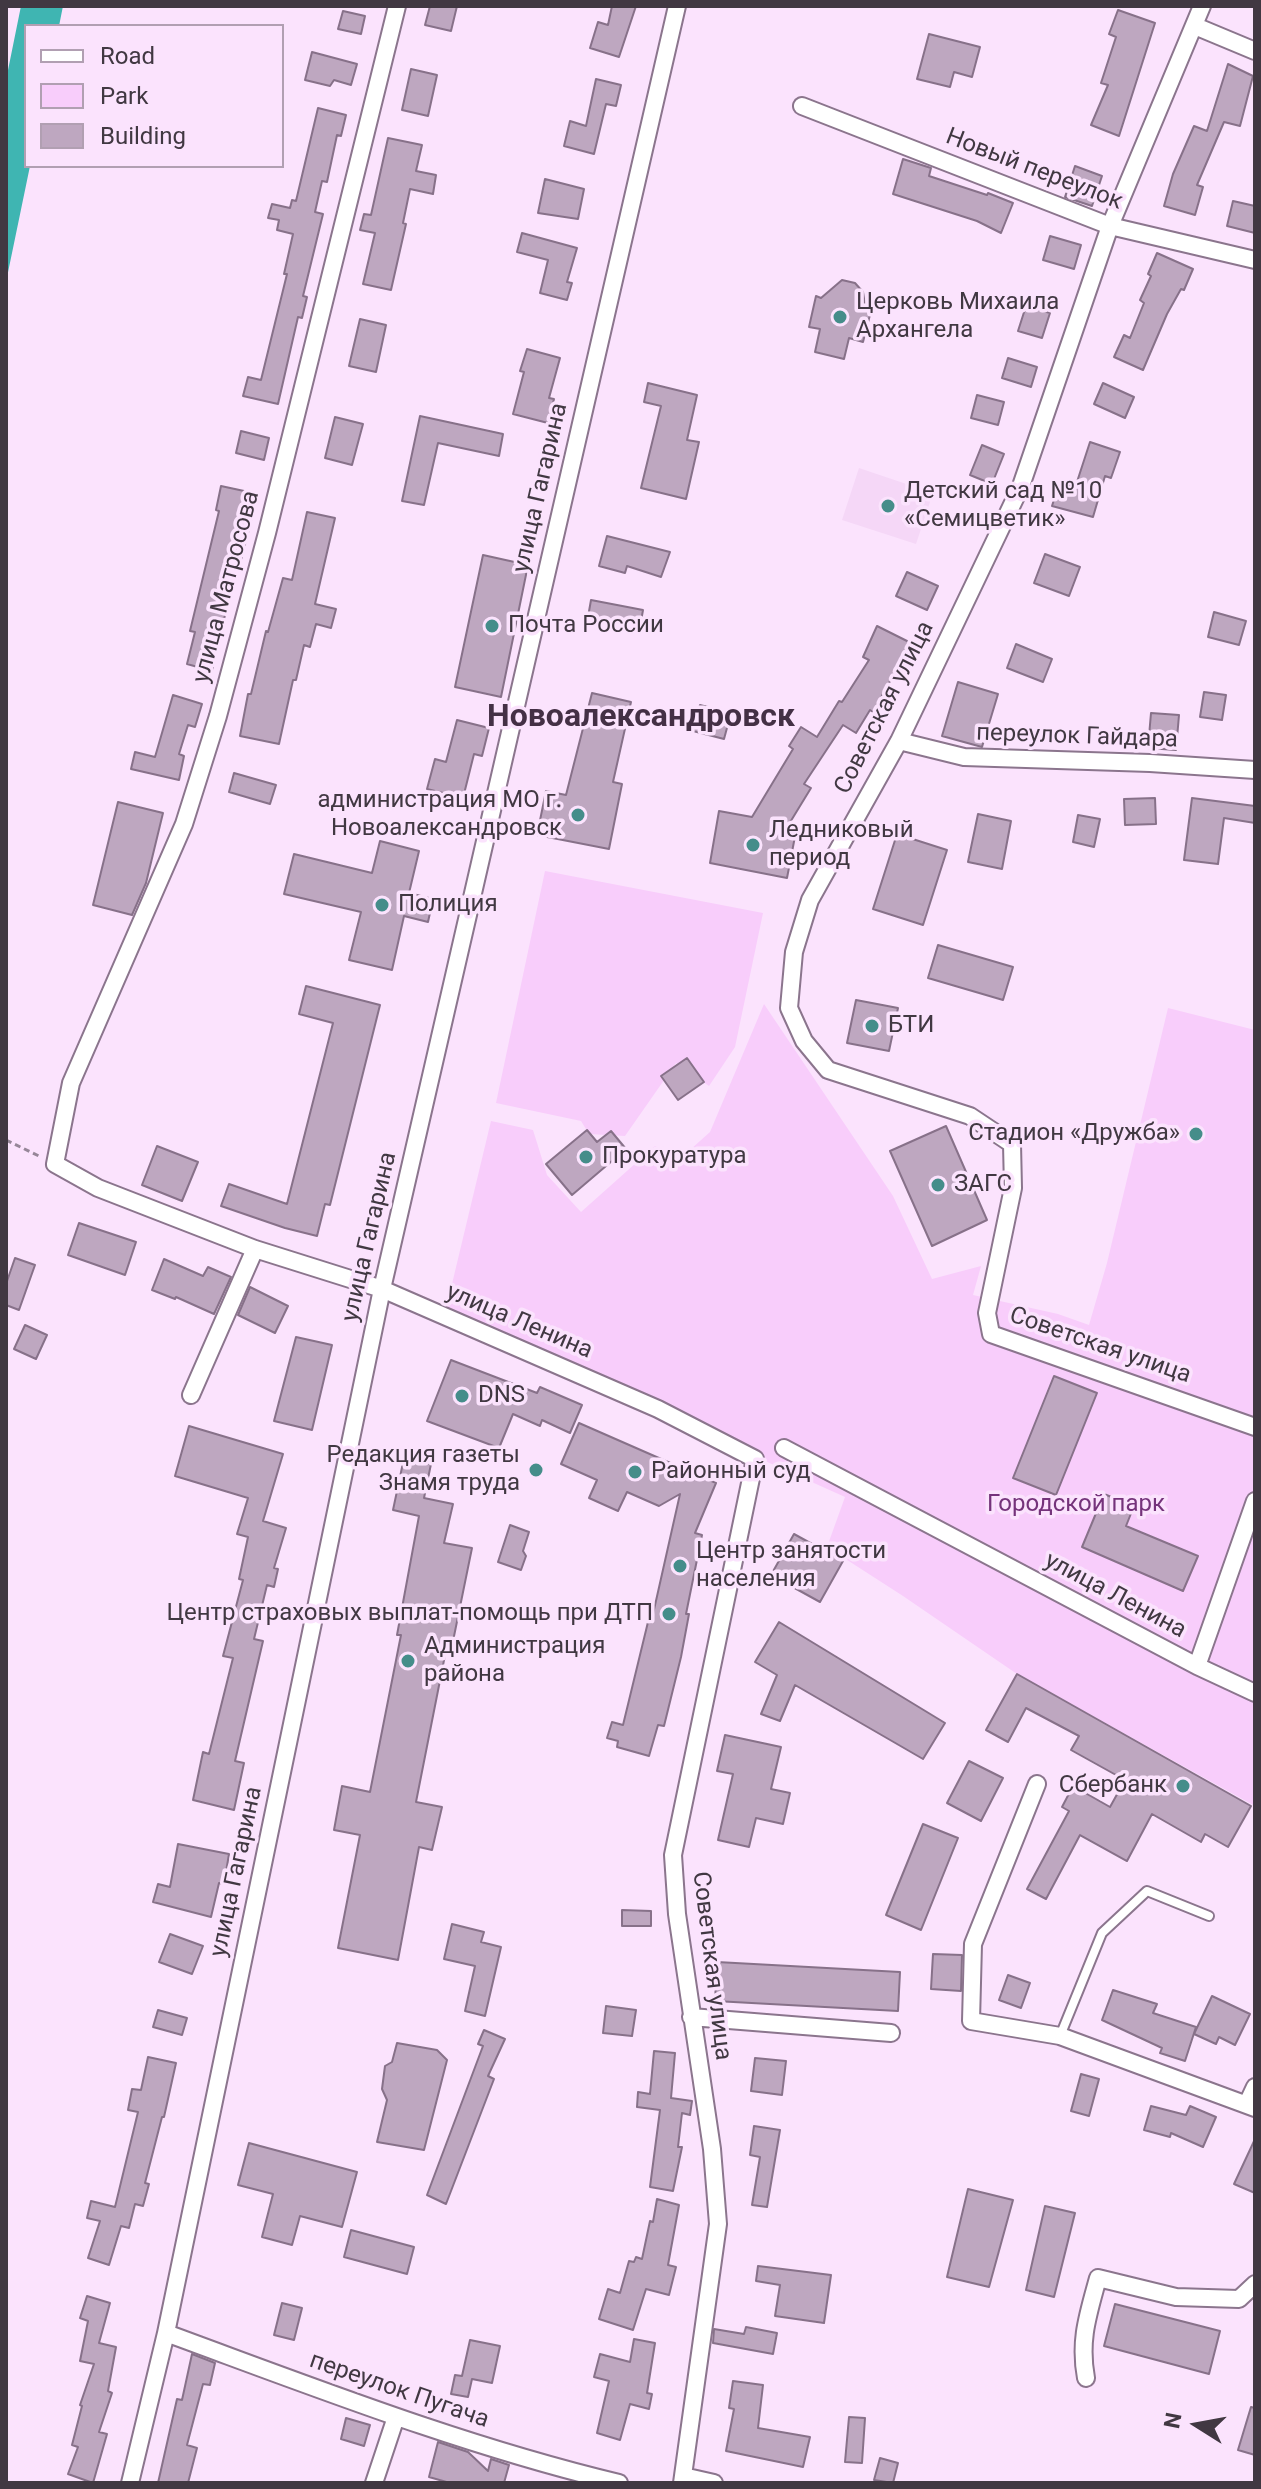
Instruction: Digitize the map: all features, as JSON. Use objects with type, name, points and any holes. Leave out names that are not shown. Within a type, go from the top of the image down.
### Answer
[{"type":"street","name":"улица Матросова","points":[[55,1164],[71,1083],[184,824],[218,716],[267,533],[397,6]]},
{"type":"street","name":"улица Гагарина","points":[[130,2483],[166,2333],[382,1289],[677,6]]},
{"type":"street","name":"Советская улица","points":[[1202,6],[1110,226],[1021,486],[899,741],[810,900],[794,952],[789,1008],[804,1041],[828,1070],[970,1116],[1012,1144],[1013,1188],[987,1313],[991,1334],[1255,1427]]},
{"type":"street","points":[[1195,26],[1255,51]]},
{"type":"street","name":"Новый переулок","points":[[802,106],[1110,226],[1255,260]]},
{"type":"street","name":"переулок Гайдара","points":[[899,741],[964,757],[1255,770]]},
{"type":"street","name":"улица Ленина","points":[[55,1164],[98,1188],[255,1249],[382,1289],[658,1409],[755,1459]]},
{"type":"street","points":[[191,1395],[255,1249]]},
{"type":"street","name":"улица Ленина","points":[[784,1448],[1197,1666],[1255,1693]]},
{"type":"street","name":"Советская улица","points":[[683,2480],[718,2224],[712,2149],[677,1914],[673,1855],[755,1459]]},
{"type":"street","points":[[1197,1666],[1255,1501]]},
{"type":"street","points":[[1037,1784],[973,1944],[971,2021],[1060,2036],[1251,2106],[1255,2087]]},
{"type":"street","points":[[691,2017],[891,2033]]},
{"type":"street","points":[[1086,2378],[1082,2354],[1098,2278],[1176,2297],[1239,2299],[1255,2284]]},
{"type":"street","name":"переулок Пугача","points":[[166,2333],[396,2417],[539,2464],[619,2483]]},
{"type":"street","points":[[374,2483],[396,2417]]},
{"type":"street","points":[[683,2480],[714,2483]]},
{"type":"lane","points":[[1060,2036],[1102,1933],[1147,1891],[1209,1916]]},
{"type":"path","points":[[6,1140],[55,1164]]},
{"type":"shaded area","points":[[21,6],[63,6],[59,24],[24,24],[24,168],[30,168],[6,282],[6,80]]},
{"type":"shaded area","name":"Детский сад №10 «Семицветик»","points":[[859,468],[933,493],[916,544],[842,520]]},
{"type":"green space","points":[[545,871],[763,913],[735,1047],[709,1086],[676,1063],[625,1136],[589,1134],[581,1121],[496,1103]]},
{"type":"green space","name":"Городской парк","points":[[764,1004],[893,1196],[932,1279],[981,1266],[973,1295],[1058,1314],[1089,1325],[1107,1263],[1168,1008],[1255,1030],[1255,1806],[1017,1674],[827,1547],[845,1497],[446,1309],[491,1121],[533,1130],[547,1175],[581,1212],[655,1146],[681,1158],[710,1132]]},
{"type":"building","points":[[430,6],[457,6],[451,31],[425,25]]},
{"type":"building","points":[[612,6],[636,6],[619,57],[590,48],[598,22],[608,25]]},
{"type":"building","points":[[1118,10],[1155,23],[1119,136],[1091,125],[1108,85],[1101,83],[1116,37],[1109,34]]},
{"type":"building","points":[[343,11],[365,16],[361,34],[338,29]]},
{"type":"building","points":[[929,34],[980,47],[972,77],[954,72],[950,87],[917,79]]},
{"type":"building","points":[[312,52],[357,64],[351,85],[334,80],[330,86],[305,80]]},
{"type":"building","points":[[1228,64],[1253,76],[1240,126],[1224,122],[1197,185],[1203,187],[1195,215],[1164,206],[1173,174],[1194,126],[1207,131]]},
{"type":"building","points":[[411,69],[437,75],[428,116],[402,110]]},
{"type":"building","points":[[596,79],[621,85],[616,106],[606,104],[594,154],[564,146],[570,121],[586,126]]},
{"type":"building","points":[[318,108],[346,115],[341,136],[337,135],[327,182],[322,181],[315,212],[323,214],[303,296],[307,297],[302,318],[298,317],[278,404],[243,396],[248,377],[261,380],[287,274],[284,274],[293,234],[277,230],[279,220],[268,218],[272,204],[290,208],[292,200],[296,201]]},
{"type":"building","points":[[388,138],[422,145],[416,171],[436,175],[433,194],[410,189],[403,223],[406,224],[391,290],[363,284],[375,233],[360,230],[364,214],[371,215]]},
{"type":"building","points":[[903,159],[931,168],[929,176],[1013,203],[1001,233],[977,221],[893,194]]},
{"type":"building","points":[[1075,166],[1102,176],[1092,206],[1065,197]]},
{"type":"building","points":[[545,179],[584,189],[578,219],[538,213]]},
{"type":"building","points":[[1233,201],[1255,206],[1255,233],[1227,226]]},
{"type":"building","points":[[522,233],[577,248],[567,282],[572,283],[567,300],[540,293],[548,260],[517,252]]},
{"type":"building","points":[[1050,236],[1081,245],[1074,269],[1043,260]]},
{"type":"building","points":[[1157,253],[1193,269],[1184,290],[1181,289],[1167,314],[1143,370],[1114,357],[1124,335],[1130,338],[1144,303],[1140,300]]},
{"type":"building","name":"Церковь Михаила Архангела","points":[[842,280],[855,283],[863,292],[865,305],[872,307],[863,342],[849,338],[844,359],[815,352],[820,329],[809,327],[816,296],[821,298]]},
{"type":"building","points":[[1026,306],[1050,313],[1042,338],[1018,331]]},
{"type":"building","points":[[360,319],[386,325],[376,372],[349,366]]},
{"type":"building","points":[[527,349],[560,358],[549,398],[554,399],[548,423],[513,414]]},
{"type":"building","points":[[1008,358],[1037,367],[1031,387],[1002,378]]},
{"type":"building","points":[[648,383],[697,395],[687,440],[699,442],[686,499],[641,488],[661,406],[644,402]]},
{"type":"building","points":[[1103,383],[1134,397],[1125,418],[1094,404]]},
{"type":"building","points":[[977,395],[1004,402],[998,425],[971,418]]},
{"type":"building","points":[[420,416],[503,434],[499,456],[438,443],[424,505],[402,501]]},
{"type":"building","points":[[335,417],[363,424],[352,465],[325,458]]},
{"type":"building","points":[[241,431],[269,438],[264,460],[236,453]]},
{"type":"building","points":[[1090,442],[1120,452],[1111,478],[1105,476],[1093,517],[1052,506],[1059,484],[1075,488]]},
{"type":"building","points":[[982,445],[1004,454],[992,484],[970,475]]},
{"type":"building","points":[[221,486],[258,494],[241,560],[238,559],[212,671],[187,664],[195,632],[190,631],[219,511],[216,510]]},
{"type":"building","points":[[307,512],[335,518],[315,604],[336,609],[331,628],[316,624],[310,647],[304,645],[279,744],[240,736],[266,631],[283,578],[292,580]]},
{"type":"building","points":[[607,536],[670,552],[661,577],[627,566],[625,573],[599,566]]},
{"type":"building","points":[[1045,554],[1080,567],[1069,596],[1034,583]]},
{"type":"building","name":"Почта России","points":[[483,555],[528,565],[501,697],[455,687]]},
{"type":"building","points":[[907,572],[938,586],[927,610],[896,596]]},
{"type":"building","points":[[591,600],[643,610],[640,627],[588,617]]},
{"type":"building","points":[[1214,612],[1246,621],[1239,645],[1208,637]]},
{"type":"building","points":[[877,626],[911,643],[873,712],[870,710],[856,733],[843,725],[804,784],[811,788],[789,824],[797,826],[787,878],[710,863],[719,811],[752,817],[793,749],[789,746],[801,727],[817,737],[839,701],[842,702],[869,660],[863,657]]},
{"type":"building","points":[[1016,644],[1052,659],[1043,682],[1007,668]]},
{"type":"building","points":[[958,682],[998,694],[982,747],[942,736]]},
{"type":"building","points":[[1204,692],[1226,695],[1222,720],[1200,717]]},
{"type":"building","points":[[592,693],[631,702],[613,782],[622,784],[609,849],[537,835],[546,791],[566,795]]},
{"type":"building","points":[[173,695],[202,704],[195,727],[188,725],[179,754],[184,756],[179,780],[131,769],[135,752],[155,757]]},
{"type":"building","points":[[700,705],[731,713],[724,739],[693,731]]},
{"type":"building","points":[[1151,713],[1179,715],[1176,750],[1148,748]]},
{"type":"building","points":[[457,720],[489,728],[482,756],[474,754],[463,798],[427,789],[435,759],[446,762]]},
{"type":"building","points":[[234,773],[276,785],[270,804],[229,792]]},
{"type":"building","points":[[1155,798],[1156,824],[1125,825],[1124,799]]},
{"type":"building","points":[[1192,798],[1255,806],[1255,823],[1224,818],[1218,864],[1184,860]]},
{"type":"building","points":[[118,802],[163,813],[146,883],[132,915],[93,905]]},
{"type":"building","points":[[978,814],[1011,821],[1002,869],[968,862]]},
{"type":"building","points":[[1078,815],[1100,819],[1094,847],[1073,842]]},
{"type":"building","points":[[897,834],[947,850],[923,925],[873,909]]},
{"type":"building","name":"Полиция","points":[[380,841],[419,851],[409,893],[433,899],[428,922],[404,916],[392,970],[349,960],[361,912],[284,894],[294,854],[372,873]]},
{"type":"building","points":[[938,945],[1013,967],[1003,1000],[928,978]]},
{"type":"building","points":[[306,986],[380,1005],[330,1205],[325,1204],[317,1236],[221,1206],[229,1184],[287,1204],[333,1023],[299,1014]]},
{"type":"building","name":"БТИ","points":[[856,1000],[898,1008],[889,1051],[847,1043]]},
{"type":"building","points":[[687,1058],[704,1082],[678,1100],[661,1076]]},
{"type":"building","name":"ЗАГС","points":[[946,1126],[987,1220],[932,1246],[890,1151]]},
{"type":"building","name":"Прокуратура","points":[[587,1130],[597,1142],[611,1131],[626,1149],[572,1195],[546,1164]]},
{"type":"building","points":[[157,1146],[198,1162],[182,1201],[142,1185]]},
{"type":"building","points":[[79,1223],[136,1242],[125,1275],[68,1255]]},
{"type":"building","points":[[15,1258],[35,1265],[19,1310],[6,1305],[6,1284]]},
{"type":"building","points":[[164,1259],[203,1276],[208,1267],[231,1277],[214,1314],[152,1290]]},
{"type":"building","points":[[250,1287],[288,1306],[275,1333],[238,1315]]},
{"type":"building","points":[[25,1325],[47,1335],[36,1359],[14,1349]]},
{"type":"building","points":[[296,1337],[332,1345],[312,1430],[274,1421]]},
{"type":"building","points":[[451,1360],[537,1393],[540,1387],[582,1405],[570,1433],[542,1420],[540,1426],[513,1414],[499,1448],[427,1421]]},
{"type":"building","points":[[1054,1376],[1097,1393],[1056,1495],[1013,1478]]},
{"type":"building","points":[[579,1423],[716,1483],[695,1533],[702,1535],[681,1657],[664,1726],[658,1725],[649,1756],[617,1747],[618,1741],[607,1738],[612,1722],[623,1725],[648,1622],[651,1623],[680,1494],[659,1506],[627,1492],[618,1511],[589,1498],[597,1480],[561,1464]]},
{"type":"building","points":[[189,1426],[283,1454],[263,1521],[286,1528],[274,1568],[278,1569],[274,1587],[267,1585],[254,1639],[263,1641],[235,1761],[244,1763],[234,1810],[193,1800],[203,1752],[209,1754],[233,1658],[223,1656],[243,1580],[239,1579],[248,1537],[237,1534],[248,1498],[175,1476]]},
{"type":"building","points":[[404,1458],[431,1464],[424,1498],[453,1504],[444,1543],[472,1548],[452,1646],[447,1645],[416,1802],[442,1807],[432,1850],[419,1847],[398,1960],[338,1948],[360,1835],[334,1830],[342,1786],[370,1792],[401,1635],[397,1635],[419,1516],[393,1510]]},
{"type":"building","points":[[1104,1494],[1134,1506],[1126,1526],[1198,1556],[1183,1591],[1082,1547]]},
{"type":"building","points":[[510,1525],[529,1532],[521,1570],[498,1562]]},
{"type":"building","points":[[794,1534],[843,1561],[820,1602],[771,1575]]},
{"type":"building","points":[[779,1622],[945,1723],[923,1759],[795,1685],[780,1721],[761,1714],[777,1675],[755,1662]]},
{"type":"building","points":[[1017,1674],[1251,1806],[1228,1847],[1205,1834],[1201,1842],[1152,1814],[1127,1861],[1080,1835],[1046,1899],[1027,1889],[1069,1811],[1062,1807],[1073,1786],[1110,1807],[1125,1780],[1071,1750],[1079,1736],[1026,1708],[1008,1742],[986,1730]]},
{"type":"building","points":[[725,1735],[781,1747],[771,1789],[790,1793],[783,1824],[756,1818],[749,1847],[718,1840],[733,1774],[717,1771]]},
{"type":"building","points":[[969,1761],[1003,1778],[981,1821],[947,1803]]},
{"type":"building","points":[[923,1824],[958,1838],[921,1930],[886,1915]]},
{"type":"building","points":[[178,1844],[229,1854],[224,1884],[219,1883],[211,1917],[153,1902],[158,1884],[170,1887]]},
{"type":"building","points":[[622,1910],[651,1911],[651,1926],[622,1926]]},
{"type":"building","points":[[452,1924],[484,1932],[481,1942],[501,1947],[485,2016],[465,2011],[475,1966],[444,1959]]},
{"type":"building","points":[[170,1934],[203,1946],[192,1974],[159,1962]]},
{"type":"building","points":[[933,1954],[962,1955],[961,1991],[931,1989]]},
{"type":"building","points":[[717,1962],[900,1972],[898,2011],[715,2001]]},
{"type":"building","points":[[1008,1975],[1030,1983],[1021,2008],[999,2000]]},
{"type":"building","points":[[1113,1990],[1157,2004],[1153,2013],[1196,2027],[1185,2061],[1160,2053],[1162,2048],[1102,2020]]},
{"type":"building","points":[[1212,1996],[1250,2014],[1235,2045],[1219,2037],[1216,2044],[1194,2034]]},
{"type":"building","points":[[606,2006],[636,2010],[632,2036],[603,2033]]},
{"type":"building","points":[[158,2010],[187,2018],[182,2035],[153,2027]]},
{"type":"building","points":[[484,2030],[505,2039],[488,2076],[494,2079],[446,2204],[427,2195],[483,2046],[478,2044]]},
{"type":"building","points":[[397,2043],[437,2050],[447,2060],[424,2150],[377,2142],[387,2100],[382,2089],[385,2066],[392,2062]]},
{"type":"building","points":[[654,2051],[675,2053],[671,2098],[692,2101],[690,2115],[682,2113],[678,2147],[682,2147],[673,2191],[650,2187],[660,2110],[637,2107],[638,2092],[650,2094]]},
{"type":"building","points":[[148,2057],[176,2063],[145,2183],[149,2184],[143,2206],[135,2204],[129,2228],[121,2226],[109,2265],[88,2258],[100,2221],[87,2218],[91,2201],[115,2207],[138,2112],[128,2110],[132,2089],[141,2090]]},
{"type":"building","points":[[755,2058],[786,2061],[782,2095],[751,2091]]},
{"type":"building","points":[[1081,2074],[1099,2079],[1089,2116],[1071,2111]]},
{"type":"building","points":[[1151,2106],[1186,2115],[1190,2106],[1216,2117],[1203,2147],[1171,2133],[1170,2137],[1144,2130]]},
{"type":"building","points":[[754,2126],[780,2130],[767,2207],[752,2205],[760,2157],[750,2155]]},
{"type":"building","points":[[1255,2139],[1255,2193],[1234,2184]]},
{"type":"building","points":[[249,2143],[357,2172],[342,2227],[300,2216],[292,2245],[262,2237],[273,2194],[238,2185]]},
{"type":"building","points":[[968,2189],[1013,2200],[989,2287],[947,2277]]},
{"type":"building","points":[[657,2199],[679,2205],[668,2265],[676,2267],[669,2295],[646,2289],[633,2330],[599,2319],[608,2289],[620,2293],[629,2261],[634,2262],[636,2257],[642,2259]]},
{"type":"building","points":[[1045,2206],[1075,2213],[1054,2297],[1026,2290]]},
{"type":"building","points":[[351,2230],[414,2247],[407,2274],[344,2257]]},
{"type":"building","points":[[758,2266],[831,2275],[824,2323],[775,2316],[780,2285],[756,2281]]},
{"type":"building","points":[[87,2296],[110,2303],[99,2343],[116,2347],[108,2391],[112,2393],[99,2432],[107,2434],[93,2483],[68,2474],[78,2447],[72,2445],[80,2405],[94,2364],[80,2361],[88,2321],[80,2318]]},
{"type":"building","points":[[282,2303],[302,2308],[294,2340],[274,2335]]},
{"type":"building","points":[[1115,2304],[1220,2331],[1209,2374],[1104,2346]]},
{"type":"building","points":[[746,2327],[777,2333],[773,2354],[713,2343],[714,2329],[744,2334]]},
{"type":"building","points":[[634,2339],[655,2343],[647,2393],[652,2394],[649,2409],[630,2404],[620,2440],[597,2433],[609,2381],[594,2377],[600,2354],[630,2362]]},
{"type":"building","points":[[470,2340],[500,2346],[492,2383],[472,2379],[468,2397],[451,2394],[455,2375],[462,2376]]},
{"type":"building","points":[[192,2354],[215,2363],[210,2385],[203,2384],[187,2445],[197,2448],[188,2483],[158,2483],[177,2399],[182,2400]]},
{"type":"building","points":[[733,2381],[763,2385],[758,2428],[810,2437],[803,2467],[726,2451],[734,2409],[729,2408]]},
{"type":"building","points":[[1251,2407],[1255,2408],[1255,2455],[1238,2450]]},
{"type":"building","points":[[849,2417],[865,2418],[862,2463],[845,2462]]},
{"type":"building","points":[[346,2418],[370,2425],[364,2446],[341,2439]]},
{"type":"building","points":[[438,2442],[468,2452],[488,2471],[491,2459],[509,2465],[504,2483],[450,2483],[429,2477]]},
{"type":"building","points":[[880,2458],[898,2463],[893,2483],[874,2480]]},
{"type":"place","name":"Церковь Михаила Архангела","points":[[840,317]]},
{"type":"place","name":"Детский сад №10 «Семицветик»","points":[[888,506]]},
{"type":"place","name":"Почта России","points":[[492,626]]},
{"type":"place","name":"администрация МО г. Новоалександровск","points":[[578,815]]},
{"type":"place","name":"Ледниковый период","points":[[753,845]]},
{"type":"place","name":"Полиция","points":[[382,905]]},
{"type":"place","name":"БТИ","points":[[872,1026]]},
{"type":"place","name":"Стадион «Дружба»","points":[[1196,1134]]},
{"type":"place","name":"Прокуратура","points":[[586,1157]]},
{"type":"place","name":"ЗАГС","points":[[938,1185]]},
{"type":"place","name":"DNS","points":[[462,1396]]},
{"type":"place","name":"Редакция газеты Знамя труда","points":[[536,1470]]},
{"type":"place","name":"Районный суд","points":[[635,1472]]},
{"type":"place","name":"Центр занятости населения","points":[[680,1566]]},
{"type":"place","name":"Центр страховых выплат-помощь при ДТП","points":[[669,1614]]},
{"type":"place","name":"Администрация района","points":[[408,1661]]},
{"type":"place","name":"Сбербанк","points":[[1183,1786]]},
{"type":"district","name":"Новоалександровск","points":[[641,718]]}]
